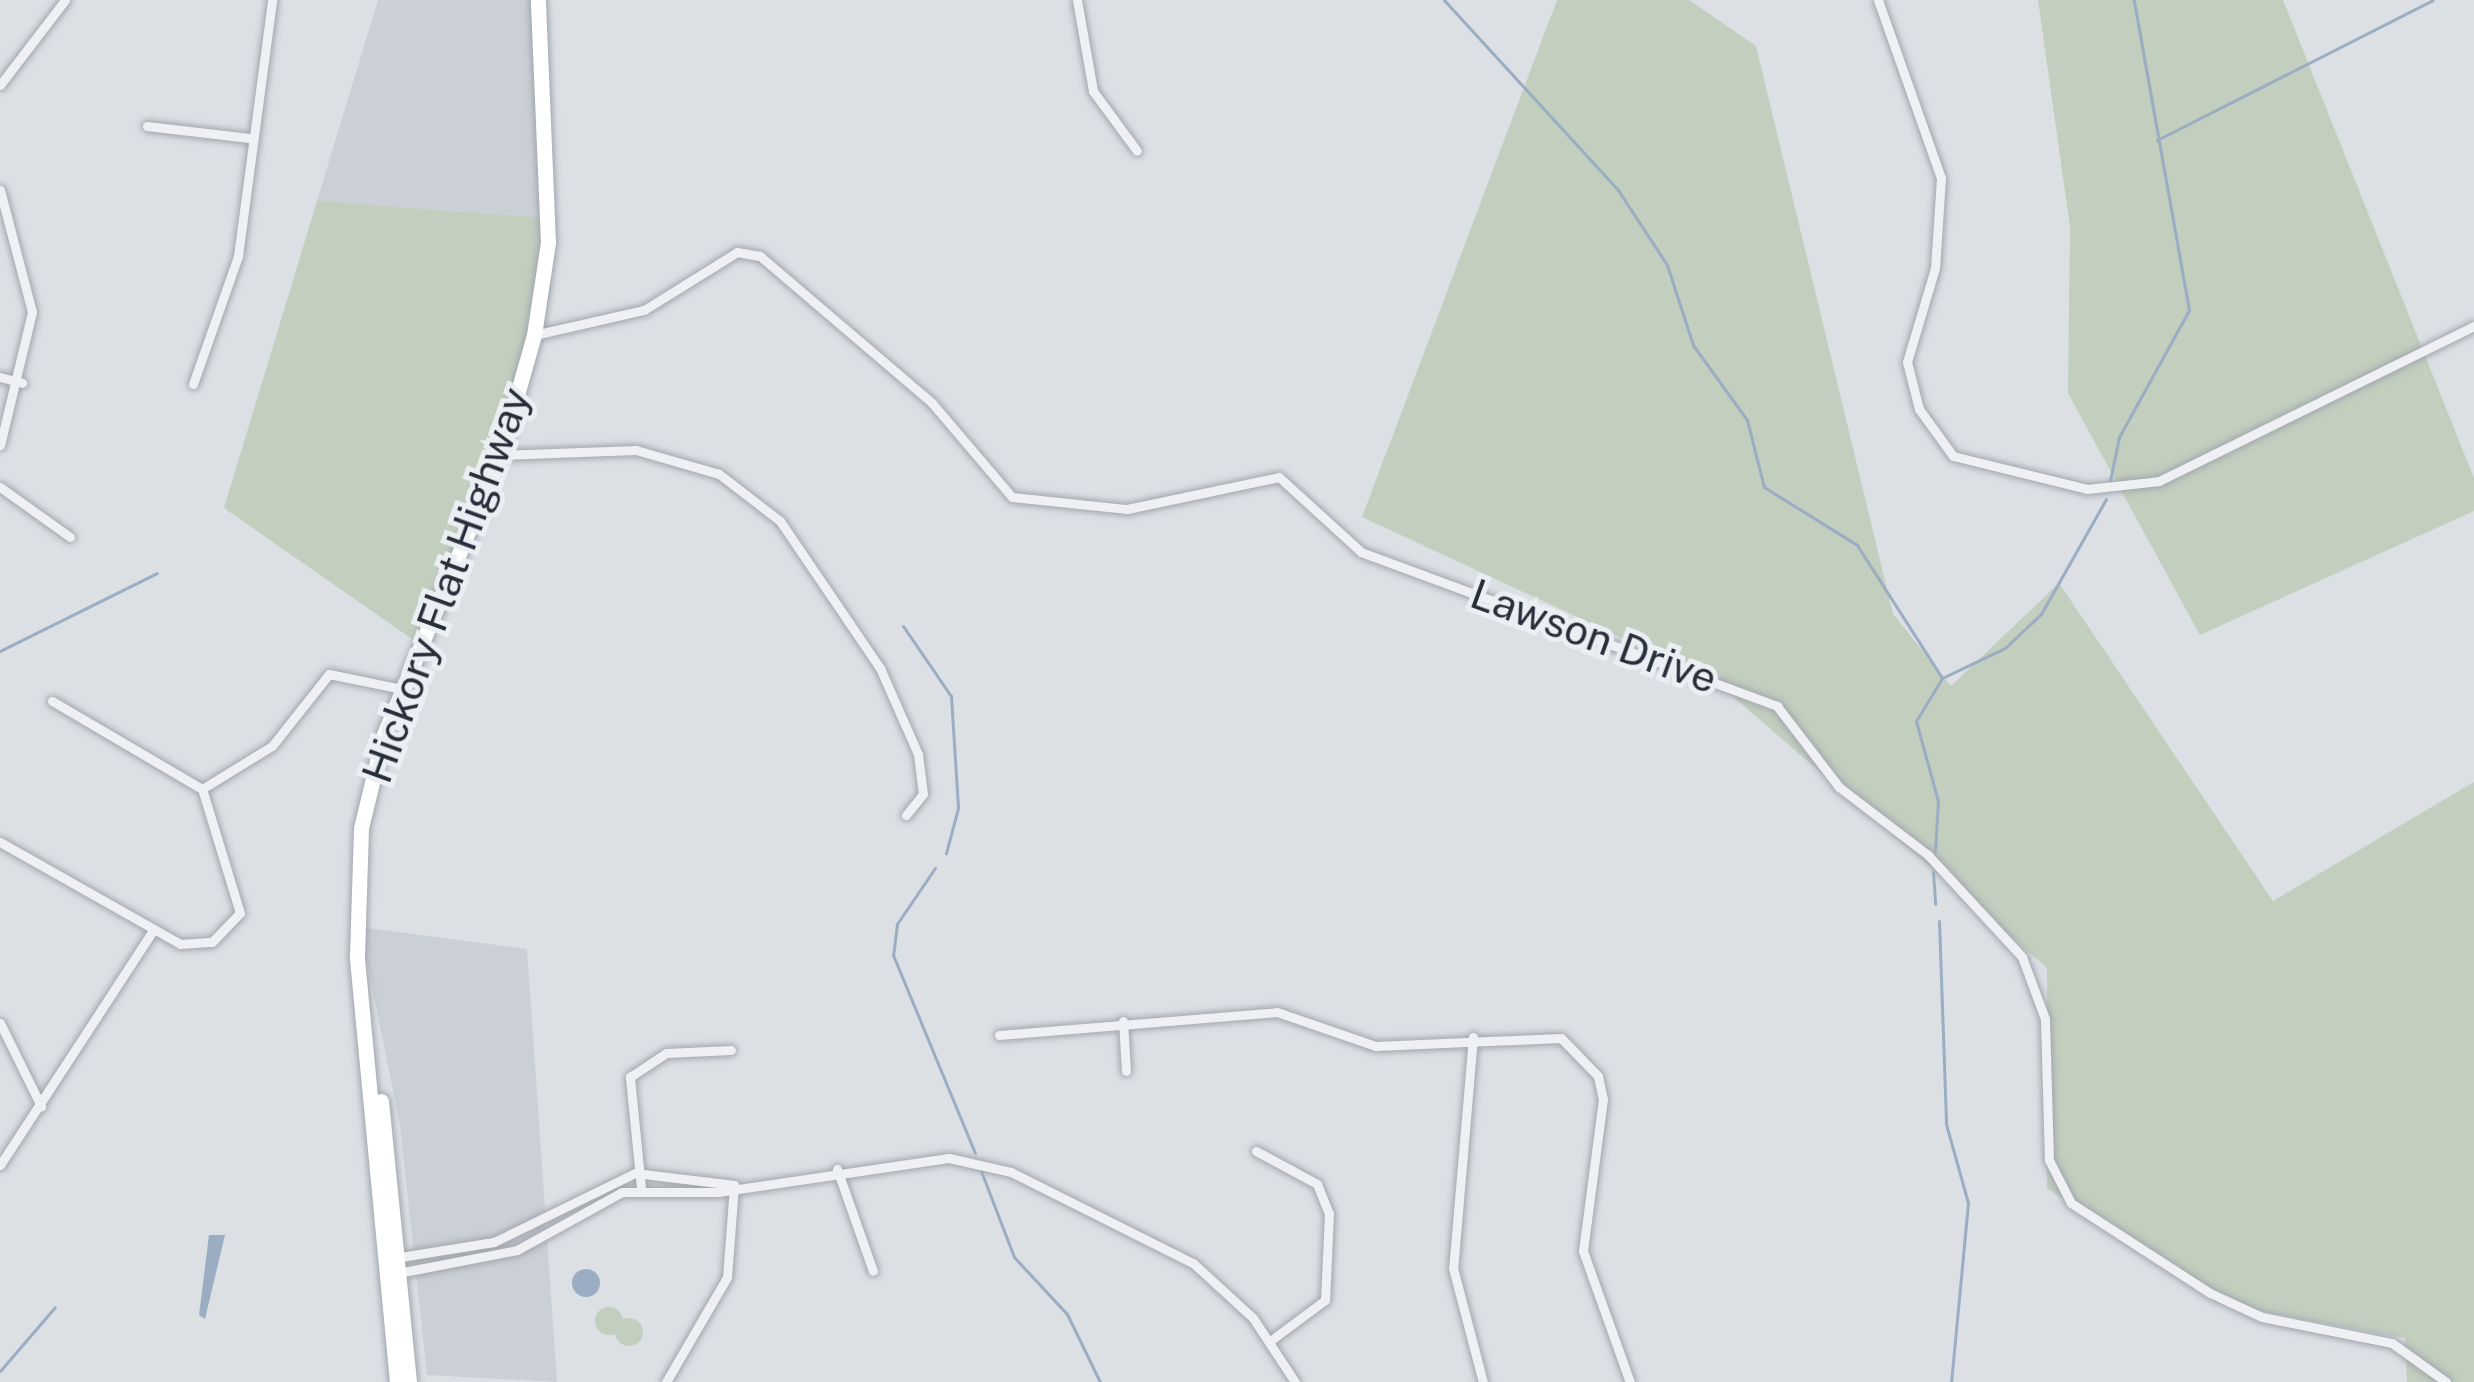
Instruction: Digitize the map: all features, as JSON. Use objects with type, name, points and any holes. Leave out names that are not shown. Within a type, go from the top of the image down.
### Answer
[{"type":"main road","name":"Hickory Flat Highway","points":[[409,1382],[365,1028],[361,827],[402,688],[500,455],[534,335],[548,242],[538,0]]},
{"type":"main road","name":"Hickory Flat Highway","points":[[397,1382],[398,1265]]},
{"type":"street","points":[[0,85],[65,0]]},
{"type":"street","points":[[193,383],[230,293],[272,0]]},
{"type":"street","points":[[1077,0],[1093,92],[1137,151]]},
{"type":"street","points":[[1878,0],[1940,178],[1935,268],[1907,362],[1918,410],[1953,456],[2087,488],[2159,481],[2474,326]]},
{"type":"street","points":[[147,126],[249,138]]},
{"type":"street","points":[[0,190],[31,276],[22,383],[0,445]]},
{"type":"street","name":"Lawson Drive","points":[[534,335],[644,310],[737,252],[760,256],[932,404],[1012,496],[1126,509],[1279,477],[1304,488],[1361,552],[1777,706],[1839,787],[1928,855],[2022,957],[2045,1019],[2048,1160],[2072,1203],[2210,1294],[2262,1317],[2392,1343],[2446,1382]]},
{"type":"street","points":[[0,377],[22,383]]},
{"type":"street","points":[[500,455],[636,449],[719,474],[780,521],[880,668],[918,754],[923,794],[905,815]]},
{"type":"street","points":[[0,487],[70,537]]},
{"type":"street","points":[[202,789],[272,746],[329,674],[402,688]]},
{"type":"street","points":[[0,842],[153,930],[196,946],[240,913],[202,789],[52,700]]},
{"type":"street","points":[[0,1166],[153,930]]},
{"type":"street","points":[[999,1035],[1123,1021],[1277,1012],[1376,1046],[1473,1037],[1561,1037],[1598,1076],[1583,1251],[1630,1382]]},
{"type":"street","points":[[1123,1021],[1126,1071]]},
{"type":"street","points":[[0,1023],[41,1106]]},
{"type":"street","points":[[1473,1037],[1453,1268],[1483,1382]]},
{"type":"street","points":[[641,1188],[630,1077],[666,1053],[731,1051]]},
{"type":"street","points":[[1256,1151],[1317,1184],[1329,1213],[1324,1300],[1270,1341]]},
{"type":"street","points":[[398,1265],[502,1255],[641,1188],[734,1184],[949,1158],[1011,1172],[1193,1263],[1270,1341],[1295,1382]]},
{"type":"street","points":[[836,1169],[873,1271]]},
{"type":"street","points":[[398,1265],[494,1242],[640,1173],[734,1184]]},
{"type":"street","points":[[667,1382],[727,1277],[734,1184]]},
{"type":"shaded area","points":[[378,0],[531,0],[549,218],[317,201]]},
{"type":"shaded area","points":[[360,927],[527,949],[557,1382],[427,1375],[400,1125]]},
{"type":"green space","points":[[1557,0],[1689,0],[1756,46],[1893,614],[1951,686],[2059,583],[2273,901],[2474,782],[2474,1382],[2407,1382],[2405,1338],[2216,1303],[2047,1188],[2047,968],[1715,681],[1362,517]]},
{"type":"green space","points":[[2038,0],[2283,0],[2474,478],[2474,511],[2200,635],[2068,393],[2070,227]]},
{"type":"green space","points":[[317,201],[549,218],[551,289],[538,347],[415,641],[224,508]]},
{"type":"green space","points":[[609,1307],[619,1311],[623,1321],[619,1331],[609,1335],[599,1331],[595,1321],[599,1311]]},
{"type":"green space","points":[[629,1318],[639,1322],[643,1332],[639,1342],[629,1346],[619,1342],[615,1332],[619,1322]]},
{"type":"water","points":[[209,1235],[225,1235],[205,1319],[199,1315]]},
{"type":"water","points":[[586,1269],[596,1273],[600,1283],[596,1293],[586,1297],[576,1293],[572,1283],[576,1273]]},
{"type":"waterway","points":[[1444,0],[1618,190],[1667,265],[1693,345],[1747,420],[1764,487],[1857,545],[1942,678]]},
{"type":"waterway","points":[[2110,481],[2119,437],[2189,310],[2134,0]]},
{"type":"waterway","points":[[2157,140],[2433,0]]},
{"type":"waterway","points":[[1935,851],[1938,801],[1916,721],[1942,678],[2005,648],[2041,614],[2106,499]]},
{"type":"waterway","points":[[0,651],[157,573]]},
{"type":"waterway","points":[[903,626],[951,696],[958,808],[946,853]]},
{"type":"waterway","points":[[935,868],[897,924],[893,955],[975,1153]]},
{"type":"waterway","points":[[1933,872],[1935,904]]},
{"type":"waterway","points":[[1939,921],[1946,1124],[1968,1203],[1951,1382]]},
{"type":"waterway","points":[[981,1171],[1014,1257],[1067,1314],[1100,1382]]},
{"type":"waterway","points":[[0,1371],[55,1307]]}]
